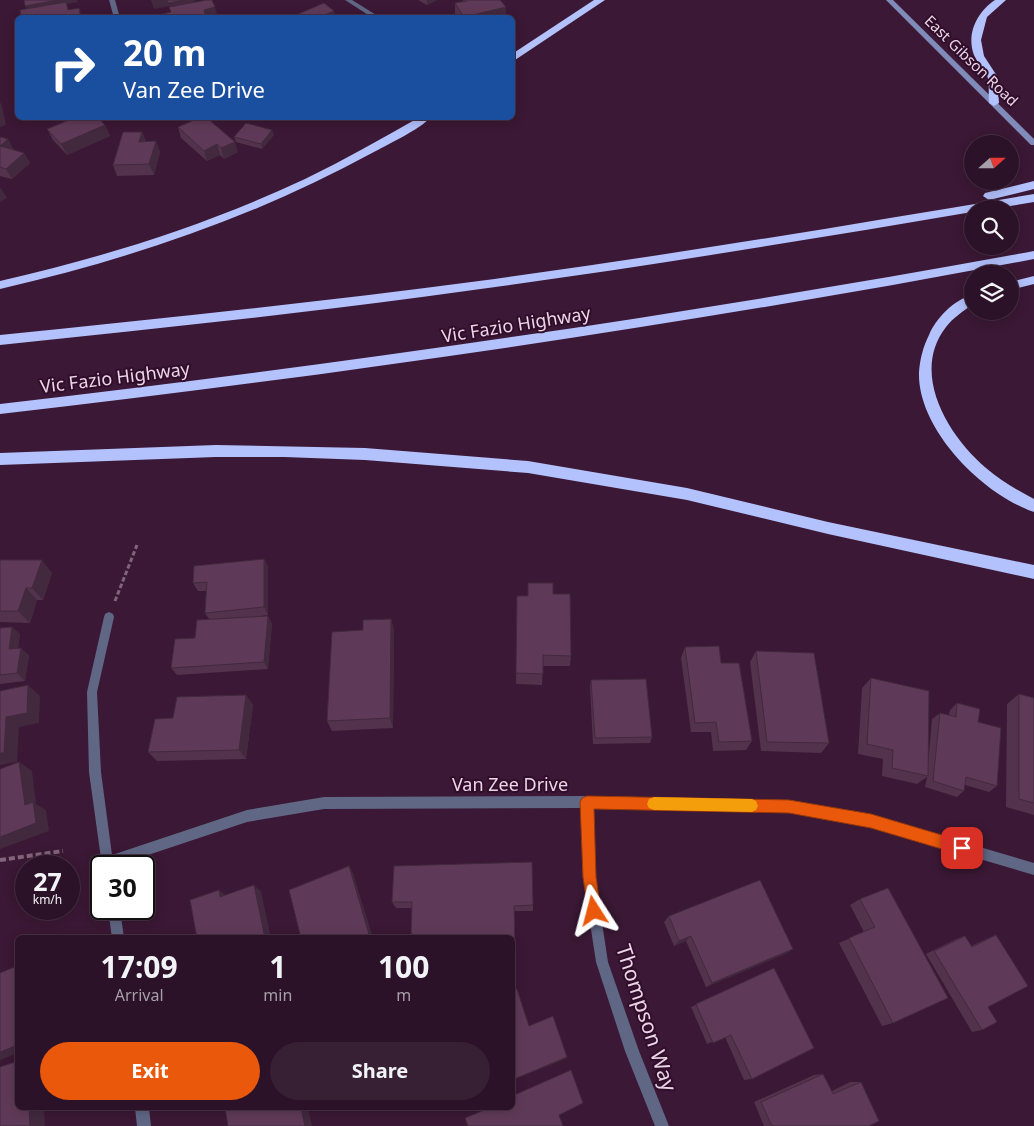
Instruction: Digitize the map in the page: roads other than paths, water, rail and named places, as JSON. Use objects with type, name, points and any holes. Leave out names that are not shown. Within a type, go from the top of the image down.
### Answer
[{"type":"highway","points":[[515,57],[600,0]]},
{"type":"highway","points":[[994,103],[992,75],[979,56],[976,40],[978,25],[985,12],[1001,0]]},
{"type":"highway","points":[[0,285],[105,259],[227,217],[308,181],[374,148],[422,120]]},
{"type":"highway","points":[[882,224],[1034,185]]},
{"type":"highway","points":[[0,340],[174,322],[477,286],[732,249],[1034,198]]},
{"type":"highway","name":"Vic Fazio Highway","points":[[0,409],[182,389],[505,346],[767,302],[1034,254]]},
{"type":"highway","points":[[1019,284],[1034,280]]},
{"type":"highway","points":[[964,304],[956,309],[938,327],[929,347],[924,369],[926,393],[937,420],[956,446],[998,485],[1034,506]]},
{"type":"highway","points":[[0,459],[216,451],[284,451],[365,454],[528,467],[687,494],[828,528],[1034,572]]},
{"type":"main road","name":"East Gibson Road","points":[[889,0],[1034,142]]},
{"type":"street","points":[[112,0],[116,15]]},
{"type":"street","points":[[348,0],[373,15]]},
{"type":"street","points":[[106,855],[94,772],[92,692],[109,616]]},
{"type":"street","name":"Van Zee Drive","points":[[136,855],[247,816],[324,803],[587,802],[789,806],[871,821],[1034,869]]},
{"type":"street","name":"Thompson Way","points":[[587,802],[589,877],[602,962],[632,1051],[662,1126]]},
{"type":"street","points":[[116,920],[118,935]]},
{"type":"street","points":[[142,1110],[144,1126]]}]
